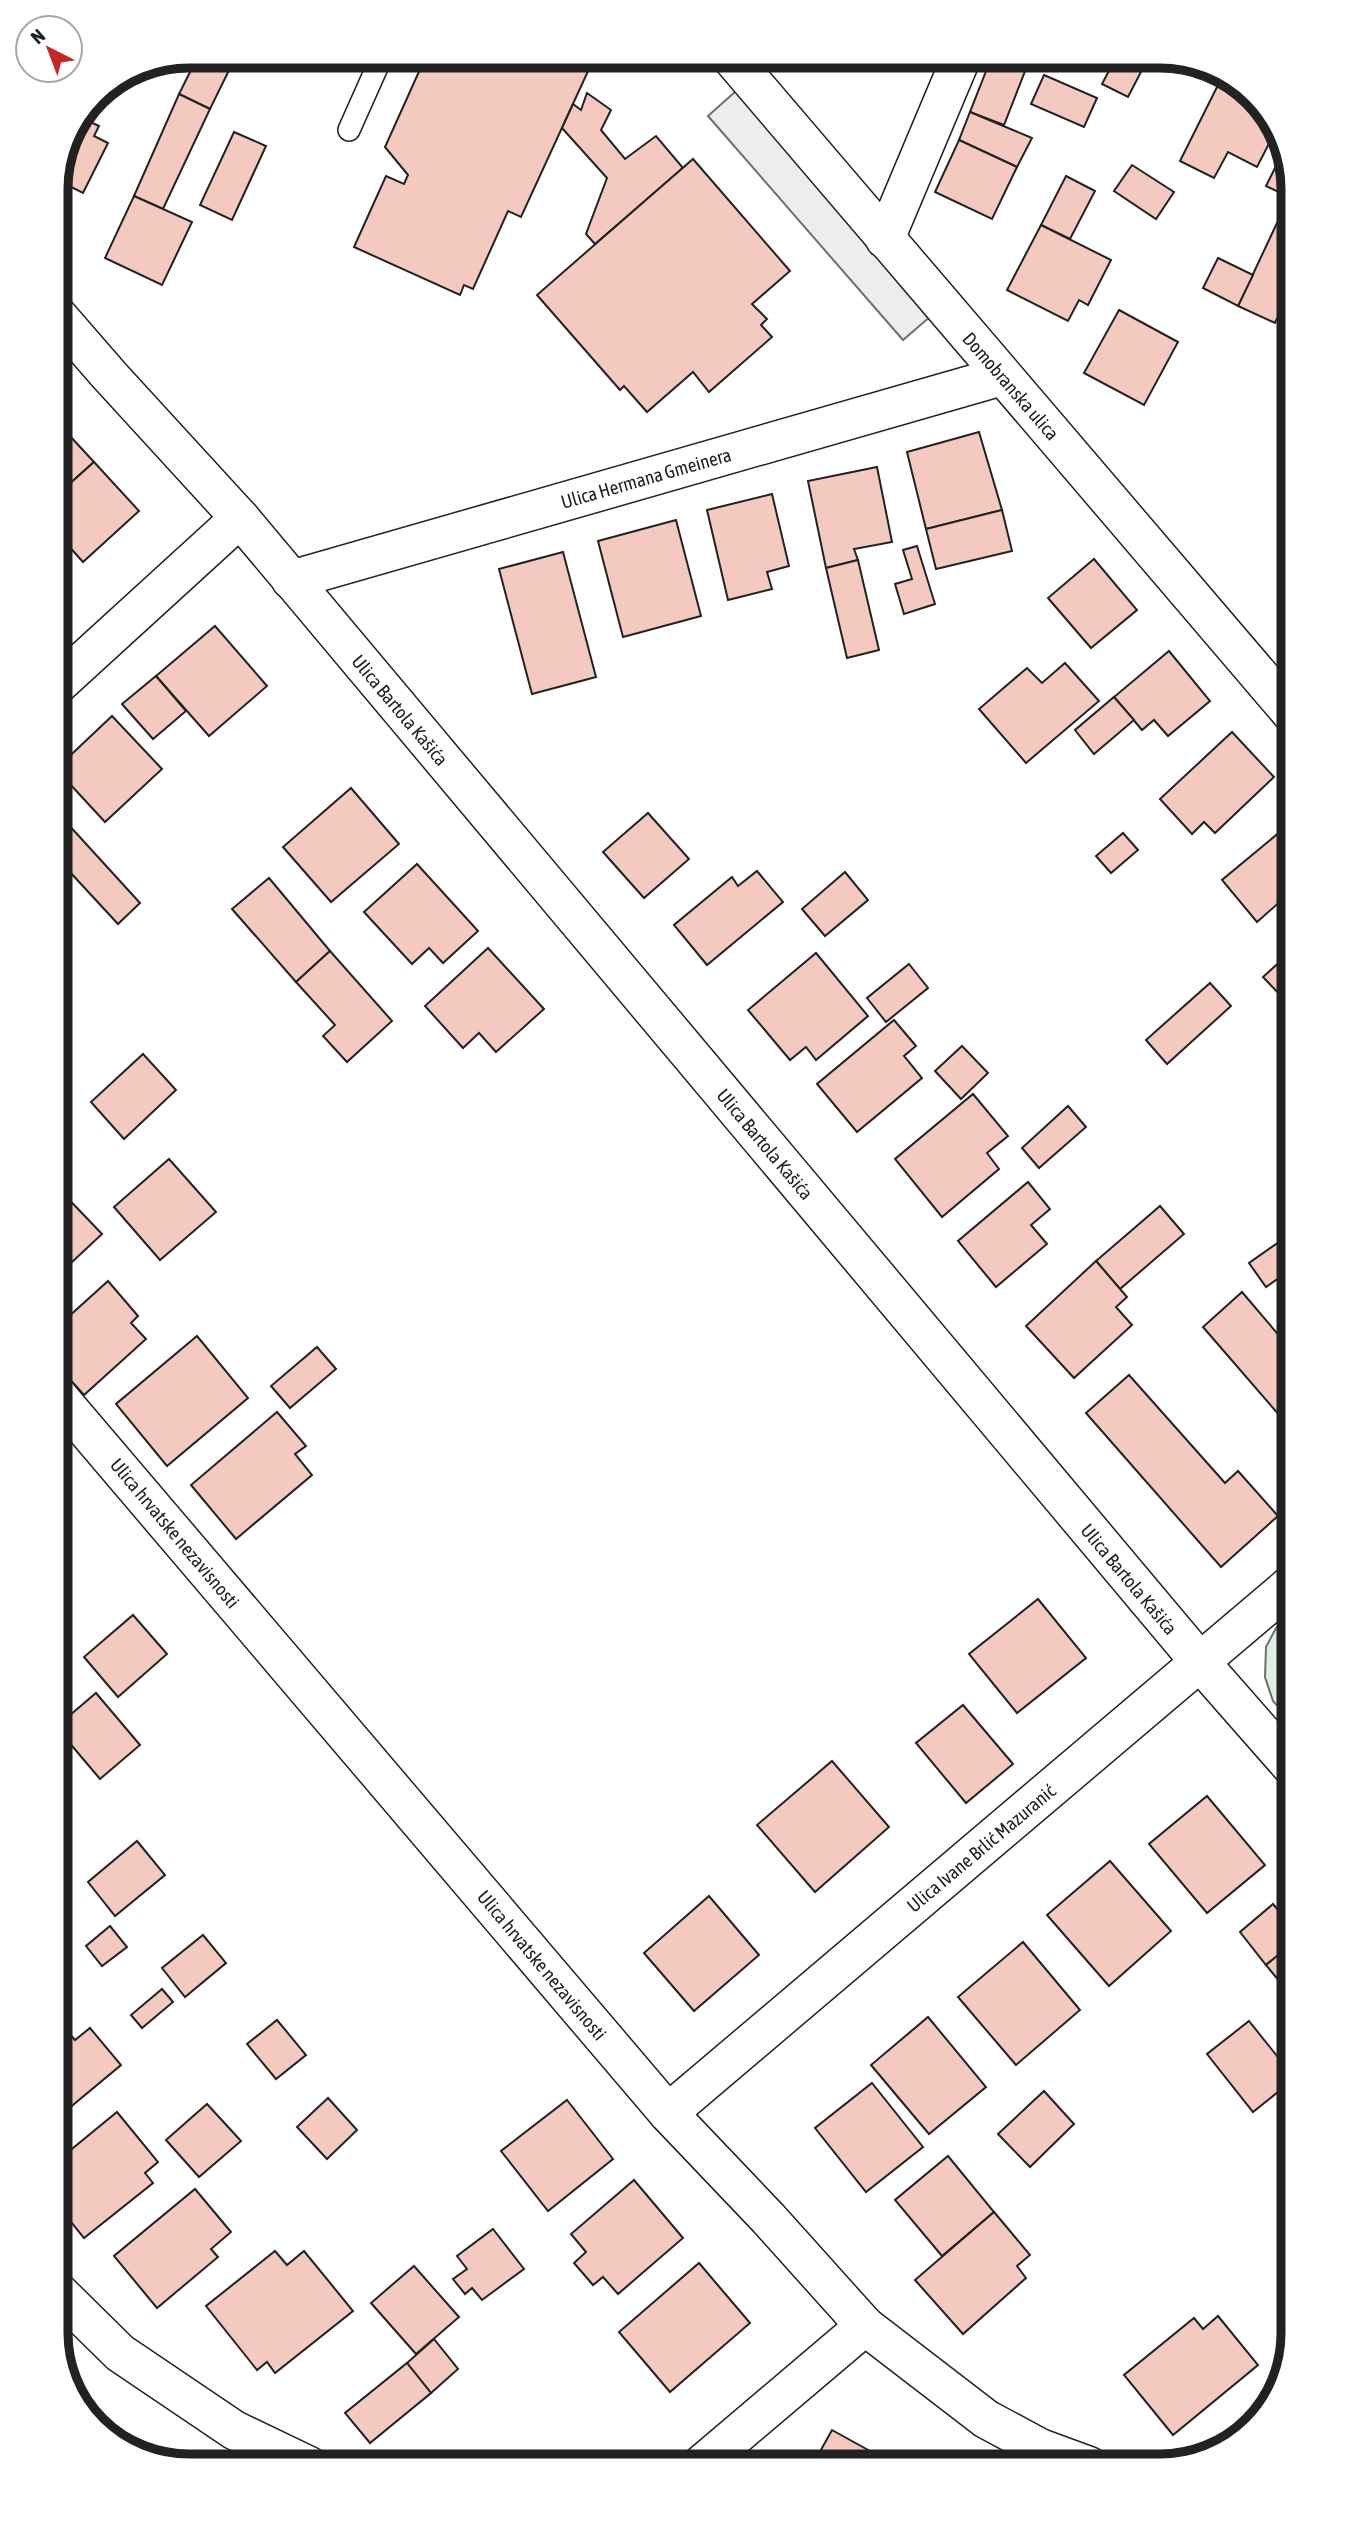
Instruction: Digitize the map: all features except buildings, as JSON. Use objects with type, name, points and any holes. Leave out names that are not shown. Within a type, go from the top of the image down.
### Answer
[{"type":"street","name":"Domobranska ulica","points":[[741,69],[1281,701]]},
{"type":"street","points":[[885,239],[957,69]]},
{"type":"street","name":"Ulica Bartola Kašića","points":[[69,328],[240,518],[1200,1662],[1281,1754]]},
{"type":"street","name":"Ulica Hermana Gmeinera","points":[[291,580],[1002,376]]},
{"type":"street","points":[[69,674],[240,518]]},
{"type":"street","name":"Ulica hrvatske nezavisnosti","points":[[68,1409],[668,2113],[768,2218],[865,2326],[986,2419],[1056,2454]]},
{"type":"street","name":"Ulica Ivane Brlić Mazuranić","points":[[668,2113],[1281,1593]]},
{"type":"street","points":[[68,2302],[120,2353],[234,2430],[282,2453]]},
{"type":"street","points":[[715,2454],[865,2326]]},
{"type":"lane","points":[[349,130],[377,68]]},
{"type":"green space","points":[[1281,1622],[1281,1710],[1273,1701],[1265,1677],[1266,1647]]},
{"type":"shaded area","points":[[736,91],[931,316],[903,340],[708,116]]}]
